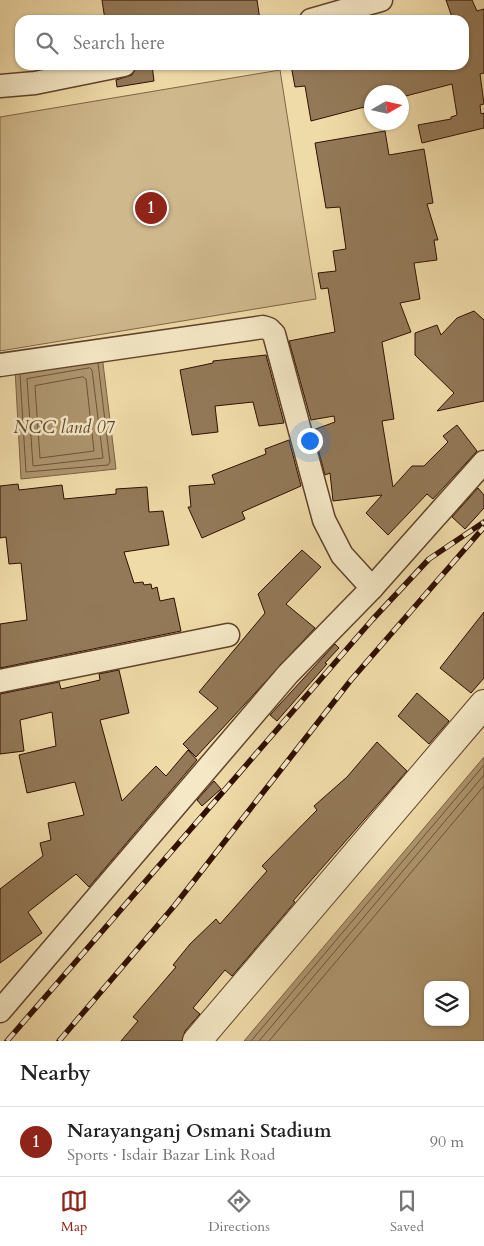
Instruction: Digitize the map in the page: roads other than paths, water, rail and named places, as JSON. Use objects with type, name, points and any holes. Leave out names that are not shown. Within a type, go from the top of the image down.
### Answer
[{"type":"street","points":[[328,15],[381,0]]},
{"type":"street","points":[[0,86],[35,83],[99,70]]},
{"type":"street","points":[[0,365],[263,327],[269,329],[274,334],[324,520],[342,555],[372,588]]},
{"type":"street","points":[[0,1011],[288,674],[372,588],[484,462]]},
{"type":"street","points":[[0,681],[228,635]]},
{"type":"street","points":[[198,1041],[484,704]]},
{"type":"water","name":"NCC land 07","points":[[102,355],[116,469],[21,479],[15,369]]},
{"type":"water","points":[[484,757],[484,1041],[244,1041]]},
{"type":"railway","points":[[7,1041],[372,620],[429,559],[484,522]]},
{"type":"railway","points":[[59,1041],[175,905],[351,680],[484,527]]},
{"type":"place","name":"Narayanganj Osmani Stadium","points":[[151,208]]}]
